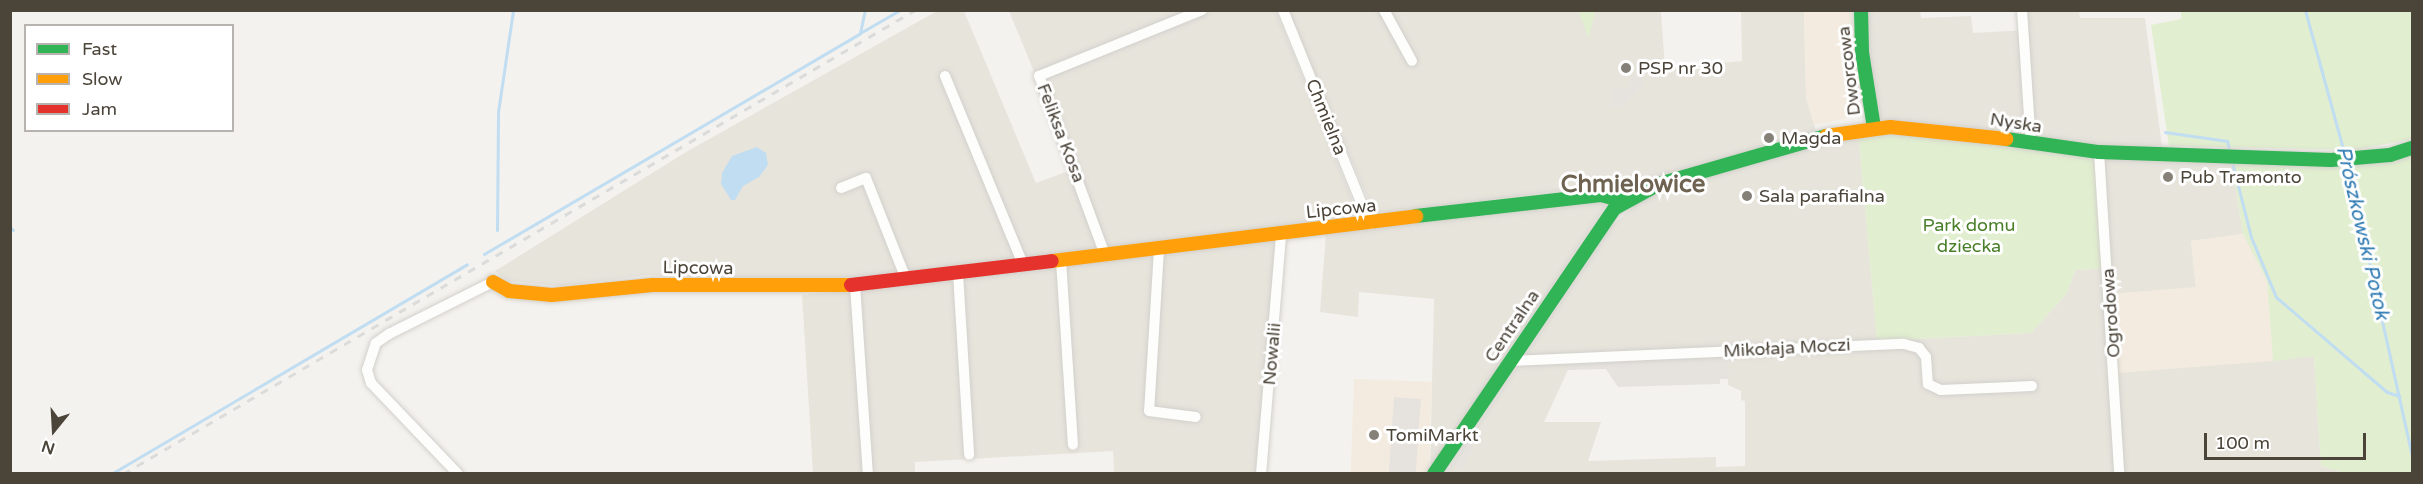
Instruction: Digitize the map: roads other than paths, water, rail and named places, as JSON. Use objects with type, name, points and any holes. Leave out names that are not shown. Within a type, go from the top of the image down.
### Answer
[{"type":"street","name":"Feliksa Kosa","points":[[1105,255],[1039,76],[1202,10]]},
{"type":"street","name":"Chmielna","points":[[1282,10],[1370,224]]},
{"type":"street","points":[[1384,10],[1412,61]]},
{"type":"street","name":"Dworcowa","points":[[1861,10],[1862,52],[1874,128]]},
{"type":"street","points":[[2022,10],[2031,144]]},
{"type":"street","points":[[945,76],[1023,264]]},
{"type":"street","name":"Nyska","points":[[1623,201],[1659,184],[1829,135],[1874,128],[1935,129],[2099,152],[2228,157],[2353,159],[2412,148]]},
{"type":"street","name":"Ogrodowa","points":[[2099,152],[2119,474]]},
{"type":"street","points":[[841,188],[866,178],[906,279]]},
{"type":"street","name":"Lipcowa","points":[[493,282],[509,291],[552,295],[652,285],[855,285],[1601,195],[1623,201]]},
{"type":"street","name":"Centralna","points":[[1434,474],[1598,231],[1623,201]]},
{"type":"street","name":"Nowalii","points":[[1261,474],[1281,234]]},
{"type":"street","points":[[1159,249],[1149,411],[1196,417]]},
{"type":"street","points":[[1061,260],[1073,445]]},
{"type":"street","points":[[958,273],[969,455]]},
{"type":"street","points":[[458,474],[371,383],[367,370],[370,352],[382,338],[493,282]]},
{"type":"street","points":[[855,285],[868,474]]},
{"type":"street","name":"Mikołaja Moczi","points":[[1511,361],[1904,344],[1919,348],[1926,357],[1928,384],[1941,390],[2032,386]]},
{"type":"water","points":[[757,147],[766,153],[768,165],[759,177],[743,186],[735,200],[731,200],[721,184],[722,173],[732,156]]},
{"type":"waterway","points":[[497,230],[498,112],[513,10]]},
{"type":"waterway","points":[[484,254],[860,33],[865,10]]},
{"type":"waterway","points":[[860,33],[900,10]]},
{"type":"waterway","name":"Prószkowski Potok","points":[[2305,10],[2344,153]]},
{"type":"waterway","points":[[2165,132],[2227,141],[2230,153]]},
{"type":"waterway","points":[[2232,162],[2251,237],[2276,297],[2387,392],[2399,396]]},
{"type":"waterway","name":"Prószkowski Potok","points":[[2347,163],[2412,457]]},
{"type":"waterway","points":[[10,227],[13,230]]},
{"type":"waterway","points":[[111,474],[467,264]]},
{"type":"waterway","name":"Prószkowski Potok","points":[[2412,467],[2412,474]]},
{"type":"railway","points":[[123,474],[915,10]]},
{"type":"place","name":"PSP nr 30","points":[[1626,68]]},
{"type":"place","name":"Magda","points":[[1769,138]]},
{"type":"place","name":"Pub Tramonto","points":[[2168,177]]},
{"type":"place","name":"Sala parafialna","points":[[1747,196]]},
{"type":"place","name":"TomiMarkt","points":[[1374,435]]},
{"type":"district","name":"Chmielowice","points":[[1633,185]]},
{"type":"park label","name":"Park domu dziecka","points":[[1969,236]]}]
